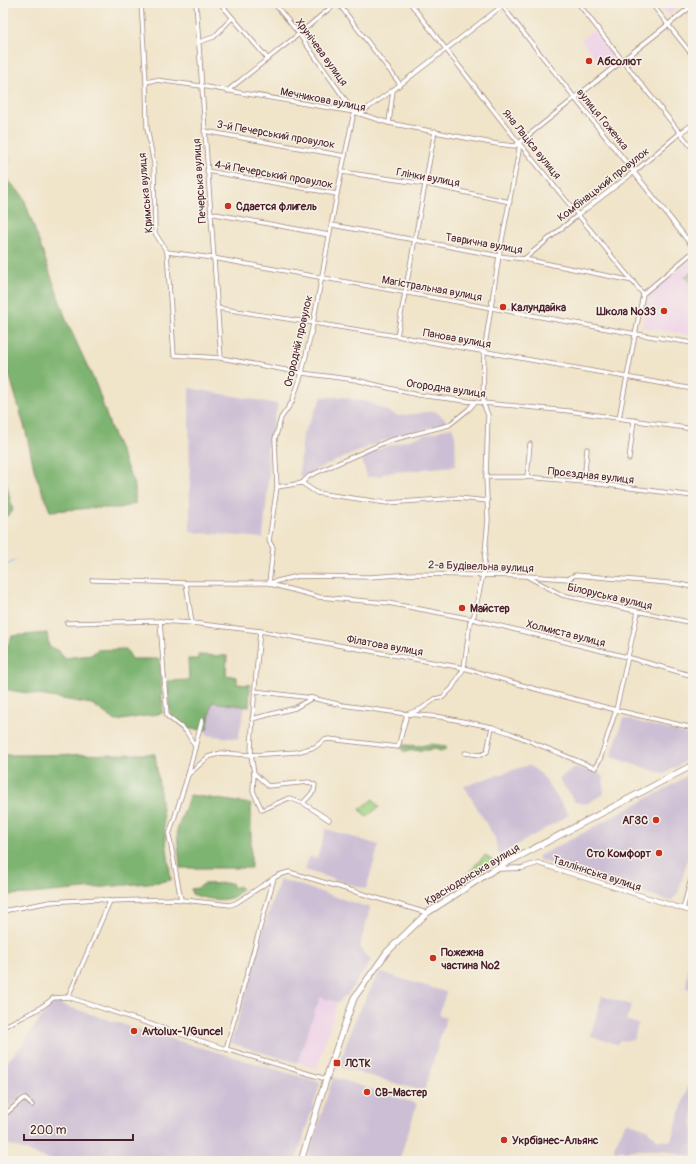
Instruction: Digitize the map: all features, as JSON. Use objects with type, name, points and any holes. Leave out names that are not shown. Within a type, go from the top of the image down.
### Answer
[{"type":"main road","name":"Краснодонська вулиця","points":[[301,1161],[326,1079],[354,998],[387,952],[427,913],[495,869],[693,765]]},
{"type":"street","name":"Кримська вулиця","points":[[141,3],[146,82],[147,128],[154,164],[155,233],[167,252],[174,354]]},
{"type":"street","name":"Печерська вулиця","points":[[196,3],[220,358]]},
{"type":"street","points":[[220,3],[268,59]]},
{"type":"street","name":"Хрунічева вулиця","points":[[274,3],[299,34],[354,112]]},
{"type":"street","points":[[227,91],[337,3],[400,84]]},
{"type":"street","name":"Яна Лаціса вулиця","points":[[410,3],[519,143],[643,294]]},
{"type":"street","points":[[354,112],[362,112],[393,90],[501,4],[506,3]]},
{"type":"street","points":[[578,3],[693,149]]},
{"type":"street","points":[[651,3],[693,56]]},
{"type":"street","name":"вулиця Гоженка","points":[[501,4],[693,247]]},
{"type":"street","points":[[407,714],[421,709],[435,699],[443,697],[452,688],[464,668],[470,622],[474,615],[483,575],[488,520],[486,476],[488,415],[483,403],[484,352],[490,308],[519,151],[519,143],[693,5]]},
{"type":"street","points":[[199,42],[214,37],[232,18]]},
{"type":"street","name":"Мечникова вулиця","points":[[146,82],[156,80],[201,86],[354,112],[389,123],[497,144],[516,146],[519,143]]},
{"type":"street","points":[[389,123],[393,90]]},
{"type":"street","name":"Огородній провулок","points":[[269,584],[273,548],[269,541],[276,488],[275,439],[281,418],[292,402],[302,372],[313,324],[354,112]]},
{"type":"street","name":"Комбінацький провулок","points":[[524,259],[693,124]]},
{"type":"street","name":"3-й Печерський провулок","points":[[204,131],[345,156]]},
{"type":"street","points":[[397,336],[435,131]]},
{"type":"street","name":"4-й Печерський провулок","points":[[207,171],[337,194]]},
{"type":"street","name":"Глінки вулиця","points":[[342,172],[426,184],[510,202]]},
{"type":"street","points":[[210,213],[329,235]]},
{"type":"street","name":"Таврична вулиця","points":[[332,225],[499,256],[524,259],[633,281]]},
{"type":"street","name":"Магістральная вулиця","points":[[167,252],[213,258],[693,343]]},
{"type":"street","points":[[620,418],[643,294],[693,252]]},
{"type":"street","name":"Панова вулиця","points":[[217,308],[397,336],[693,389]]},
{"type":"street","name":"Огородна вулиця","points":[[174,354],[220,358],[356,380],[418,395],[569,411],[693,429]]},
{"type":"street","points":[[276,488],[302,483],[309,476],[388,441],[449,425],[469,409],[474,402]]},
{"type":"street","points":[[629,459],[634,420]]},
{"type":"street","points":[[527,477],[530,444]]},
{"type":"street","points":[[584,482],[587,449]]},
{"type":"street","name":"Проєздная вулиця","points":[[486,476],[527,477],[584,482],[693,496]]},
{"type":"street","points":[[302,483],[317,493],[387,503],[458,498],[488,501]]},
{"type":"street","name":"2-а Будівельна вулиця","points":[[269,584],[298,576],[370,577],[413,574],[528,576],[568,579],[575,575],[693,586]]},
{"type":"street","name":"Білоруська вулиця","points":[[528,576],[562,595],[693,624]]},
{"type":"street","points":[[92,580],[269,584]]},
{"type":"street","points":[[186,583],[192,623]]},
{"type":"street","name":"Холмиста вулиця","points":[[269,584],[319,597],[388,603],[472,620],[627,658],[693,676]]},
{"type":"street","points":[[254,690],[312,698],[342,705],[441,717],[492,727],[595,768],[600,759],[616,710],[638,612]]},
{"type":"street","points":[[160,621],[167,716],[186,731],[195,746]]},
{"type":"street","name":"Філатова вулиця","points":[[67,623],[160,621],[260,631],[464,668],[532,688],[693,728]]},
{"type":"street","points":[[260,631],[252,718],[251,755],[254,773],[253,791],[262,810],[289,798],[303,803],[329,820]]},
{"type":"street","points":[[252,718],[296,708],[312,698]]},
{"type":"street","points":[[188,775],[208,756],[221,753],[251,755],[297,752],[314,747],[324,740],[329,739],[398,747],[407,714]]},
{"type":"street","points":[[181,900],[169,835],[188,775],[202,720]]},
{"type":"street","points":[[465,752],[481,755],[487,752],[492,727]]},
{"type":"street","points":[[254,773],[268,786],[309,782],[315,785],[314,791],[303,803]]},
{"type":"street","name":"Талліннська вулиця","points":[[495,869],[522,868],[538,863],[693,912]]},
{"type":"street","points":[[3,911],[50,902],[98,899],[181,900],[230,905],[236,903],[279,875],[288,872],[427,913]]},
{"type":"street","points":[[683,909],[693,872]]},
{"type":"street","points":[[226,1049],[274,878]]},
{"type":"street","points":[[68,997],[110,900]]},
{"type":"street","points":[[3,1026],[37,1009],[53,998],[68,997],[226,1049],[326,1079]]},
{"type":"street","points":[[3,1116],[24,1098],[32,1106]]},
{"type":"shaded area","points":[[659,3],[684,3],[669,15]]},
{"type":"shaded area","points":[[593,30],[614,56],[603,66],[581,40]]},
{"type":"shaded area","points":[[693,258],[693,336],[642,327],[647,296]]},
{"type":"shaded area","points":[[189,388],[278,404],[267,449],[269,475],[263,538],[190,532]]},
{"type":"shaded area","points":[[322,397],[342,397],[368,402],[398,416],[435,411],[445,419],[446,423],[384,440],[315,470],[303,477],[299,476],[303,434]]},
{"type":"shaded area","points":[[452,427],[455,435],[456,466],[385,473],[380,476],[367,477],[361,457],[384,447]]},
{"type":"shaded area","points":[[212,702],[245,707],[238,739],[206,735]]},
{"type":"shaded area","points":[[623,718],[693,736],[693,750],[691,758],[664,774],[611,757]]},
{"type":"shaded area","points":[[529,765],[541,774],[569,815],[498,855],[495,838],[464,786]]},
{"type":"shaded area","points":[[574,767],[599,773],[603,778],[604,794],[586,804],[575,802],[559,779]]},
{"type":"shaded area","points":[[693,772],[693,839],[678,894],[670,901],[539,860],[537,857],[669,787]]},
{"type":"shaded area","points":[[326,829],[379,845],[366,889],[305,870],[309,857],[317,858]]},
{"type":"shaded area","points":[[280,879],[370,908],[360,946],[363,953],[371,960],[347,996],[343,997],[339,1003],[320,997],[297,1063],[231,1043],[253,971],[265,924],[271,926],[265,923]]},
{"type":"shaded area","points":[[689,958],[693,958],[693,990],[686,988]]},
{"type":"shaded area","points":[[379,972],[446,992],[439,1015],[446,1018],[425,1089],[419,1090],[339,1067],[352,1026]]},
{"type":"shaded area","points":[[602,996],[632,1005],[626,1020],[638,1024],[634,1039],[628,1041],[620,1040],[617,1044],[590,1036]]},
{"type":"shaded area","name":"ЛСТК","points":[[320,997],[337,1003],[317,1069],[297,1062]]},
{"type":"shaded area","points":[[53,1002],[131,1027],[319,1082],[320,1084],[296,1161],[54,1161],[7,1144],[3,1141],[3,1122],[30,1096],[25,1092],[21,1095],[21,1098],[3,1114],[3,1066],[25,1042],[25,1039]]},
{"type":"shaded area","points":[[693,1070],[693,1158],[662,1150],[615,1151],[614,1147],[626,1122],[647,1129],[658,1140],[671,1141]]},
{"type":"shaded area","points":[[333,1077],[417,1104],[399,1161],[307,1161]]},
{"type":"shaded area","points":[[617,1155],[653,1158],[654,1155],[688,1161],[601,1161]]},
{"type":"green space","points":[[3,135],[9,161],[3,165]]},
{"type":"green space","points":[[7,179],[23,196],[67,322],[97,387],[110,426],[135,487],[135,504],[119,508],[50,511],[35,473],[26,432],[10,377],[3,361],[3,182]]},
{"type":"green space","points":[[693,271],[693,287],[685,277]]},
{"type":"green space","points":[[3,470],[13,511],[3,519]]},
{"type":"green space","points":[[47,633],[49,647],[58,650],[64,658],[91,655],[97,650],[126,649],[132,659],[160,659],[163,713],[116,721],[92,704],[3,689],[3,656],[12,636]]},
{"type":"green space","points":[[198,655],[227,656],[226,675],[237,677],[237,684],[250,685],[249,707],[212,702],[207,730],[189,729],[170,715],[167,681],[189,680],[188,659],[198,659]]},
{"type":"green space","points":[[430,744],[446,746],[446,749],[440,751],[433,748],[429,750],[403,751],[401,746],[421,746]]},
{"type":"green space","points":[[155,754],[171,880],[31,894],[3,895],[3,755]]},
{"type":"green space","points":[[190,795],[251,804],[251,868],[180,868],[177,830]]},
{"type":"green space","points":[[373,799],[379,807],[366,817],[360,809]]},
{"type":"green space","points":[[485,855],[494,862],[494,865],[463,884],[461,881]]},
{"type":"green space","points":[[231,883],[233,888],[239,886],[242,889],[235,896],[230,898],[216,900],[192,894],[191,889],[198,888],[204,884]]},
{"type":"waterway","points":[[3,567],[16,560]]},
{"type":"place","name":"Абсолют","points":[[589,61]]},
{"type":"place","name":"Сдается флигель","points":[[228,206]]},
{"type":"place","name":"Калундайка","points":[[503,307]]},
{"type":"place","name":"Школа №33","points":[[664,311]]},
{"type":"place","name":"Майстер","points":[[462,608]]},
{"type":"place","name":"АГЗС","points":[[656,820]]},
{"type":"place","name":"Сто Комфорт","points":[[659,853]]},
{"type":"place","name":"Пожежна частина №2","points":[[433,958]]},
{"type":"place","name":"Avtolux-1/Guncel","points":[[134,1031]]},
{"type":"place","name":"ЛСТК","points":[[337,1063]]},
{"type":"place","name":"СВ-Мастер","points":[[367,1092]]},
{"type":"place","name":"Укрбiзнес-Альянс","points":[[504,1140]]}]
